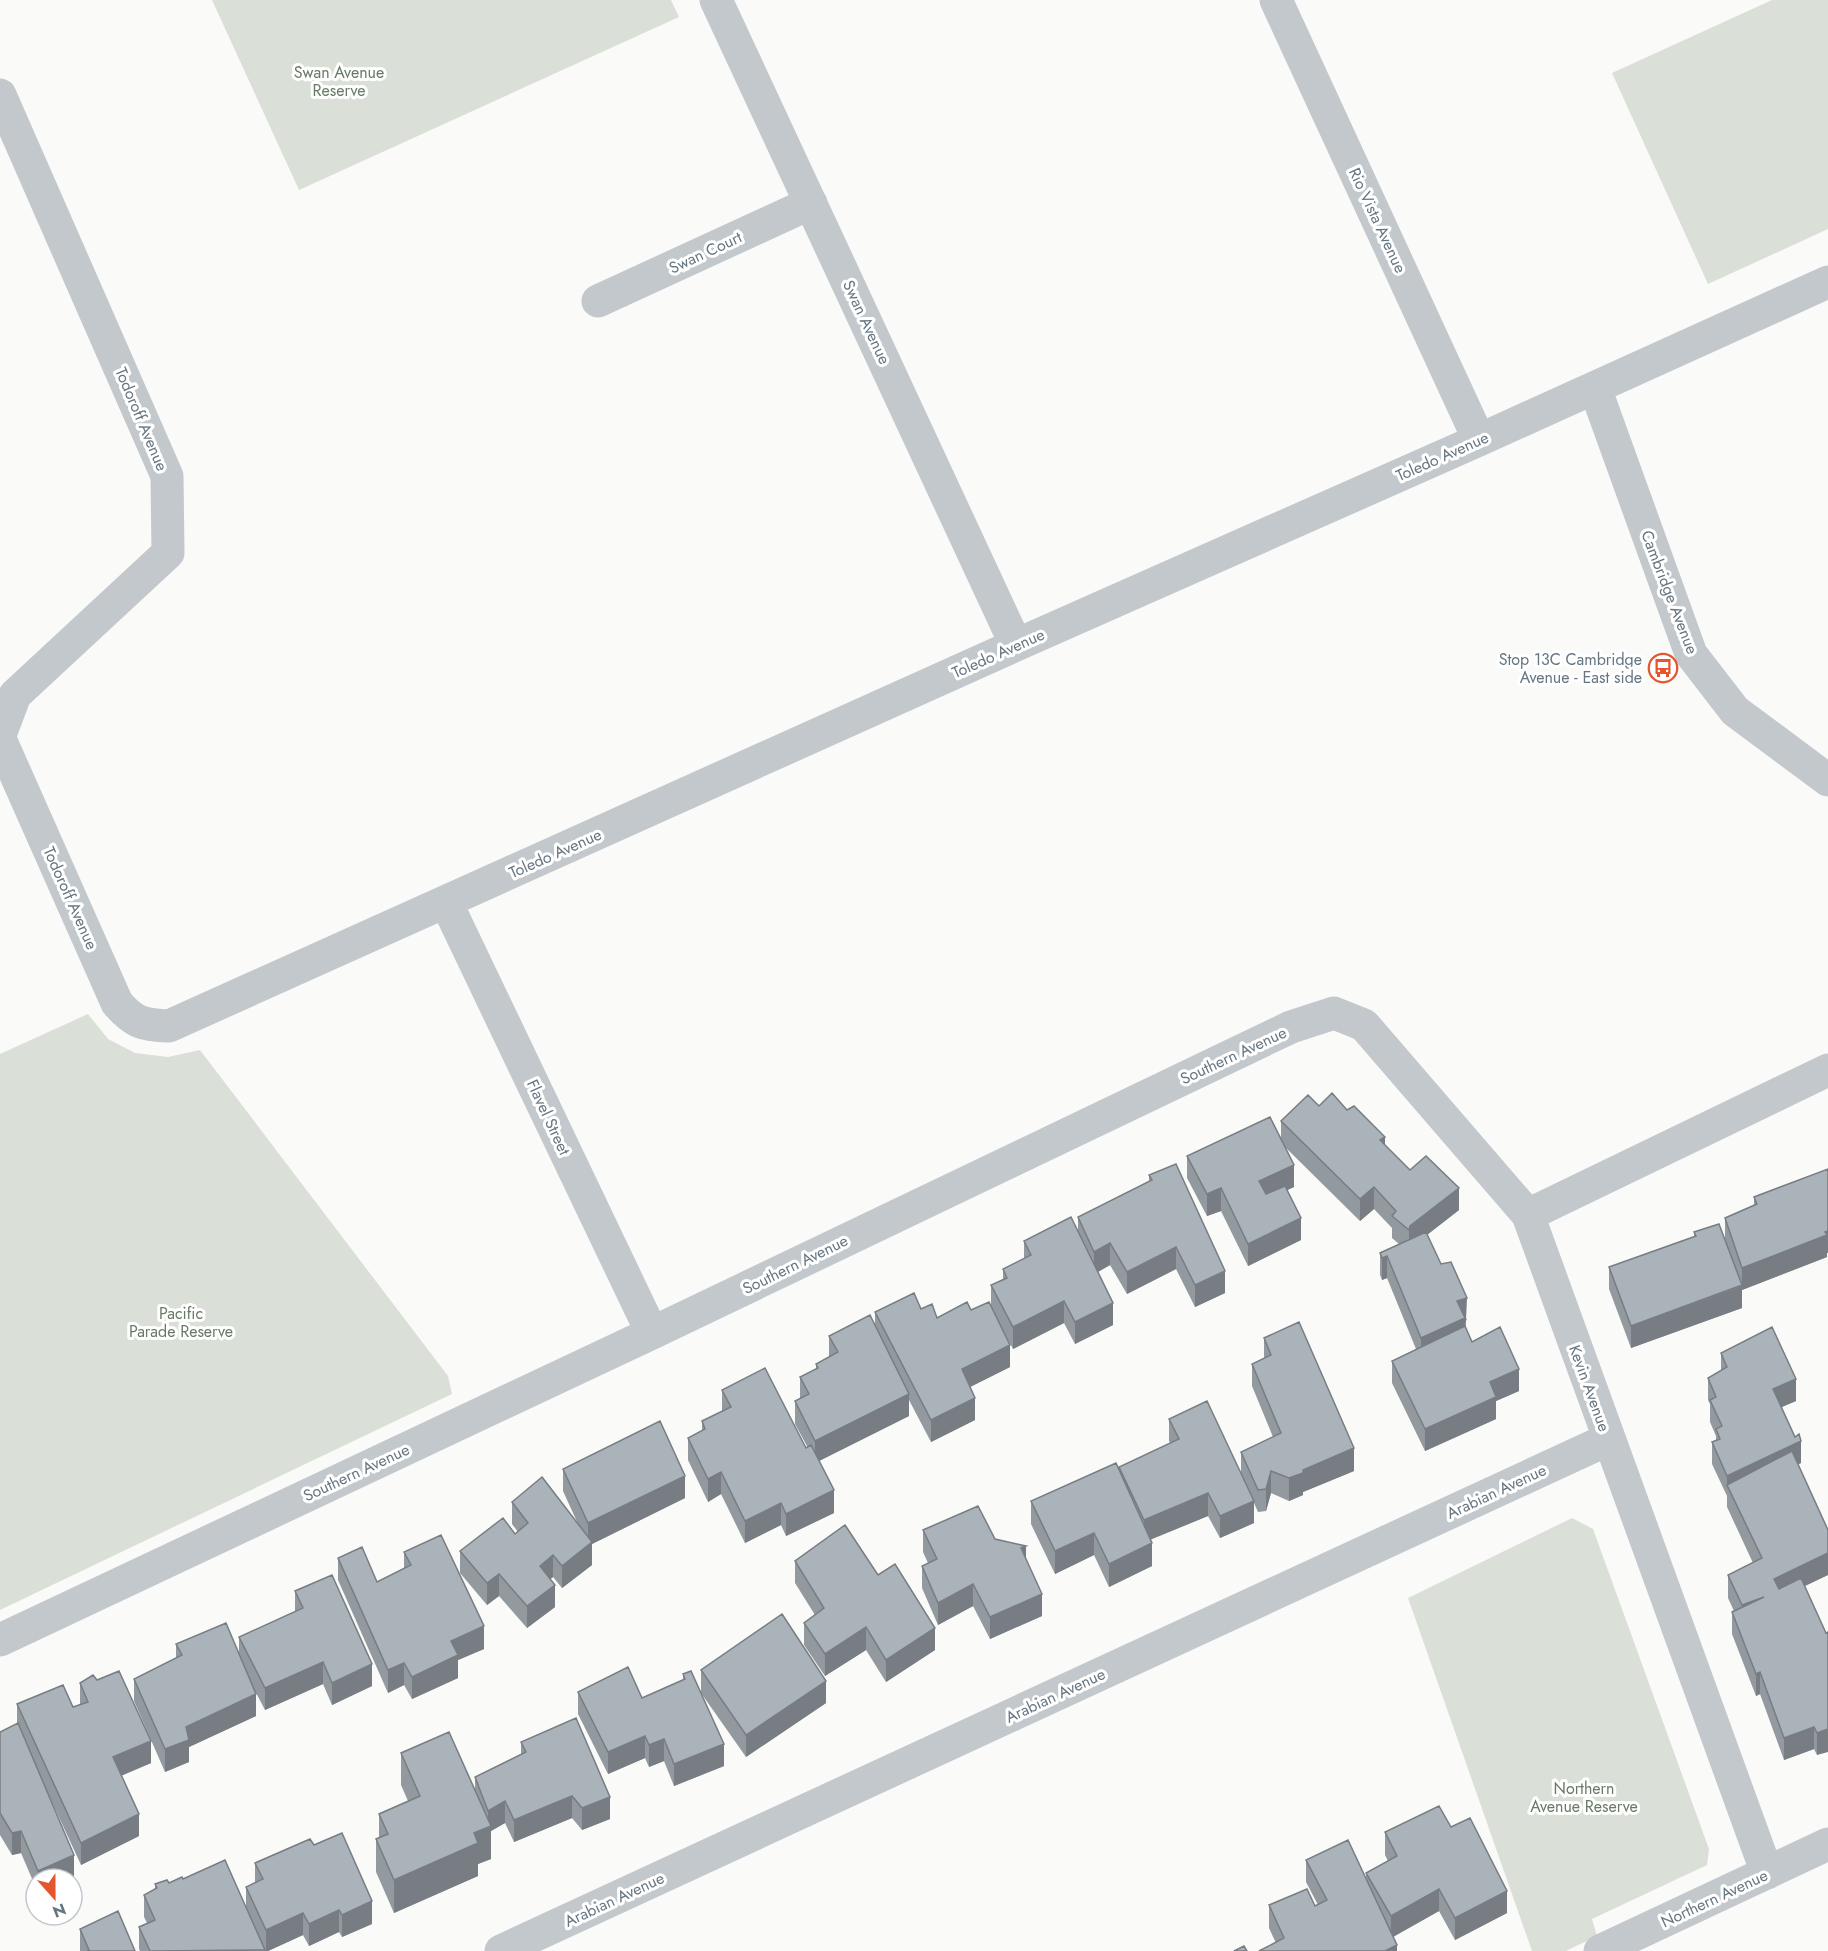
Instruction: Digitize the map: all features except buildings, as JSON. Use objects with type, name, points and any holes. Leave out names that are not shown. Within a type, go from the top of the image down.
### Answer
[{"type":"street","name":"Swan Avenue","points":[[716,0],[1016,645]]},
{"type":"street","name":"Rio Vista Avenue","points":[[1276,0],[1479,440]]},
{"type":"street","name":"Todoroff Avenue","points":[[0,95],[167,476],[168,553],[15,695],[0,737],[117,1003],[129,1016],[145,1025],[169,1026]]},
{"type":"street","name":"Swan Court","points":[[598,301],[812,203]]},
{"type":"street","name":"Toledo Avenue","points":[[169,1026],[1828,282]]},
{"type":"street","name":"Cambridge Avenue","points":[[1595,387],[1690,654],[1736,711],[1828,780]]},
{"type":"street","name":"Flavel Street","points":[[446,902],[652,1333]]},
{"type":"street","name":"Southern Avenue","points":[[0,1640],[652,1333],[1291,1027],[1334,1013],[1364,1024],[1528,1215]]},
{"type":"street","points":[[1528,1215],[1828,1070]]},
{"type":"street","name":"Kevin Avenue","points":[[1528,1215],[1767,1873]]},
{"type":"street","name":"Arabian Avenue","points":[[501,1951],[1609,1438]]},
{"type":"street","name":"Northern Avenue","points":[[1600,1951],[1828,1844]]},
{"type":"green space","name":"Swan Avenue Reserve","points":[[212,0],[671,0],[679,17],[299,190]]},
{"type":"green space","points":[[1772,0],[1828,0],[1828,229],[1708,284],[1612,73]]},
{"type":"green space","name":"Pacific Parade Reserve","points":[[88,1014],[108,1039],[135,1053],[168,1057],[200,1050],[448,1376],[452,1394],[0,1610],[0,1054]]},
{"type":"green space","name":"Northern Avenue Reserve","points":[[1572,1518],[1593,1529],[1709,1849],[1707,1865],[1592,1919],[1597,1936],[1566,1951],[1532,1951],[1408,1598]]},
{"type":"place","name":"Stop 13C Cambridge Avenue - East side","points":[[1663,668]]}]
